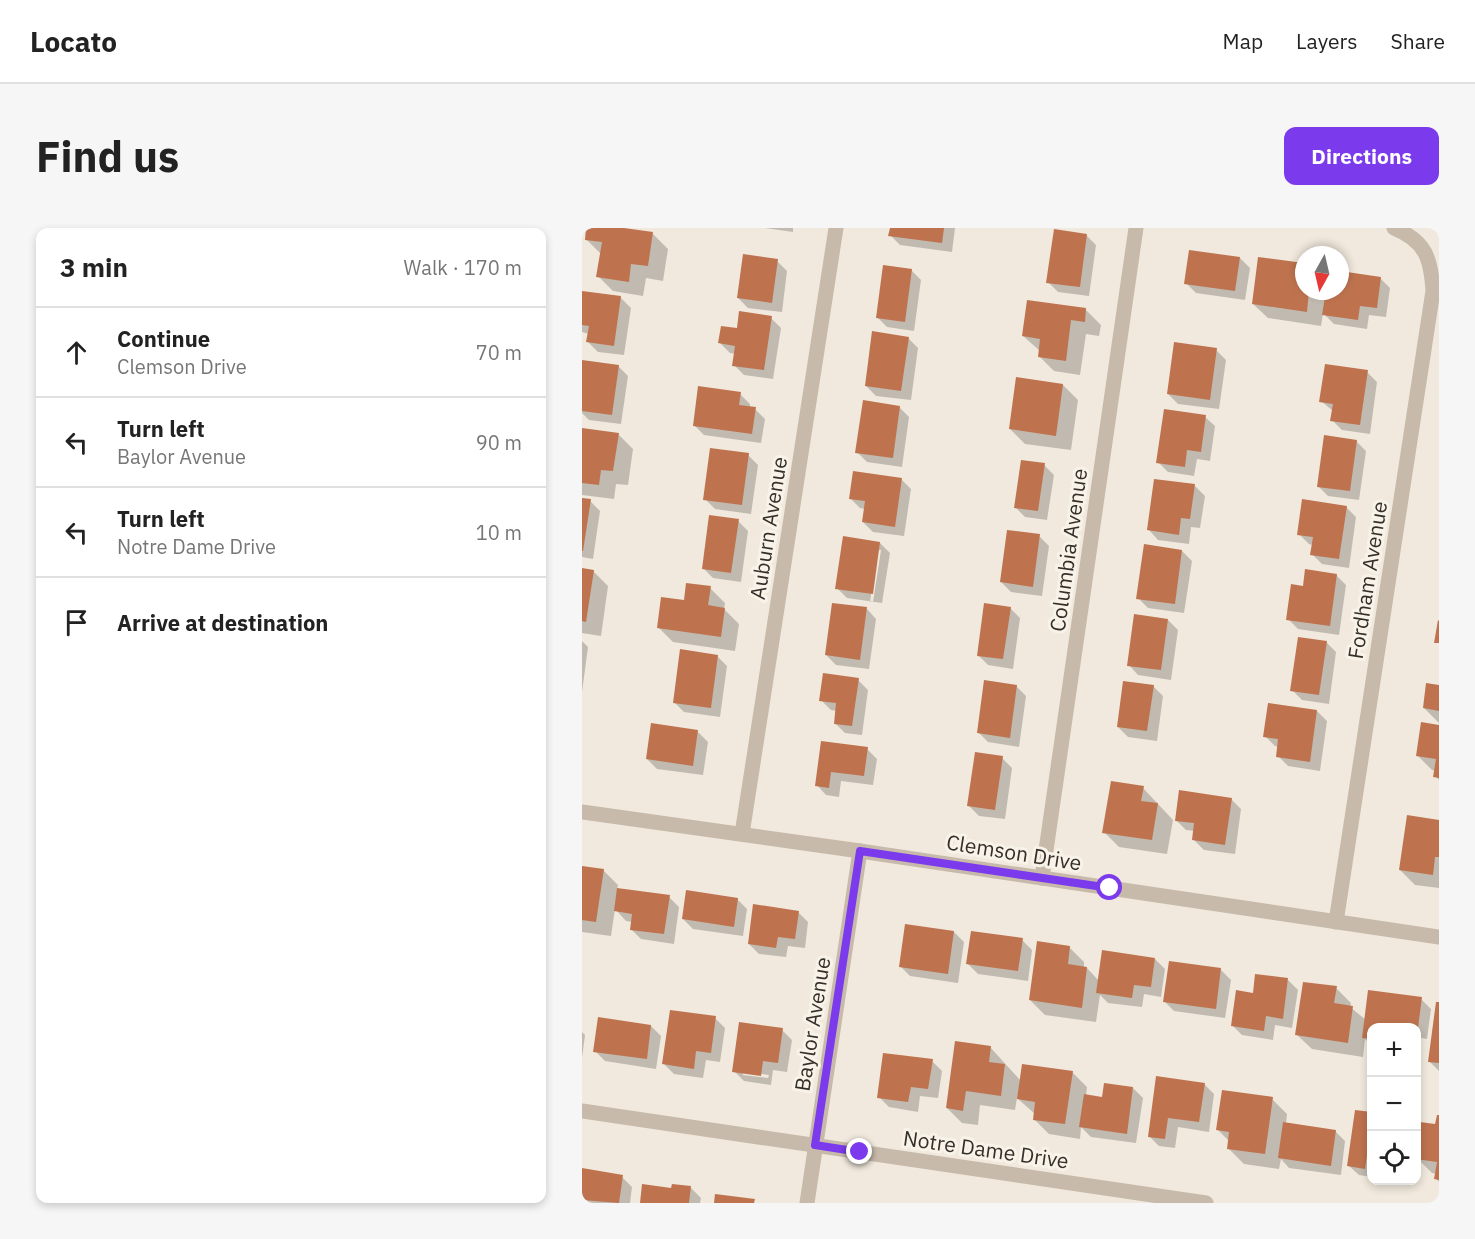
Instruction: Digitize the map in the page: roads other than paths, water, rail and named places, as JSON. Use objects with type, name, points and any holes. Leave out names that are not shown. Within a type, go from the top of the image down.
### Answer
[{"type":"street","name":"Auburn Avenue","points":[[742,834],[836,228]]},
{"type":"street","name":"Columbia Avenue","points":[[1042,878],[1136,228]]},
{"type":"street","name":"Fordham Avenue","points":[[1336,922],[1433,291],[1431,266],[1421,247],[1409,234],[1394,228]]},
{"type":"street","name":"Clemson Drive","points":[[582,812],[860,851],[1439,938]]},
{"type":"street","name":"Baylor Avenue","points":[[807,1203],[860,851]]},
{"type":"street","name":"Notre Dame Drive","points":[[582,1111],[1206,1203]]}]
